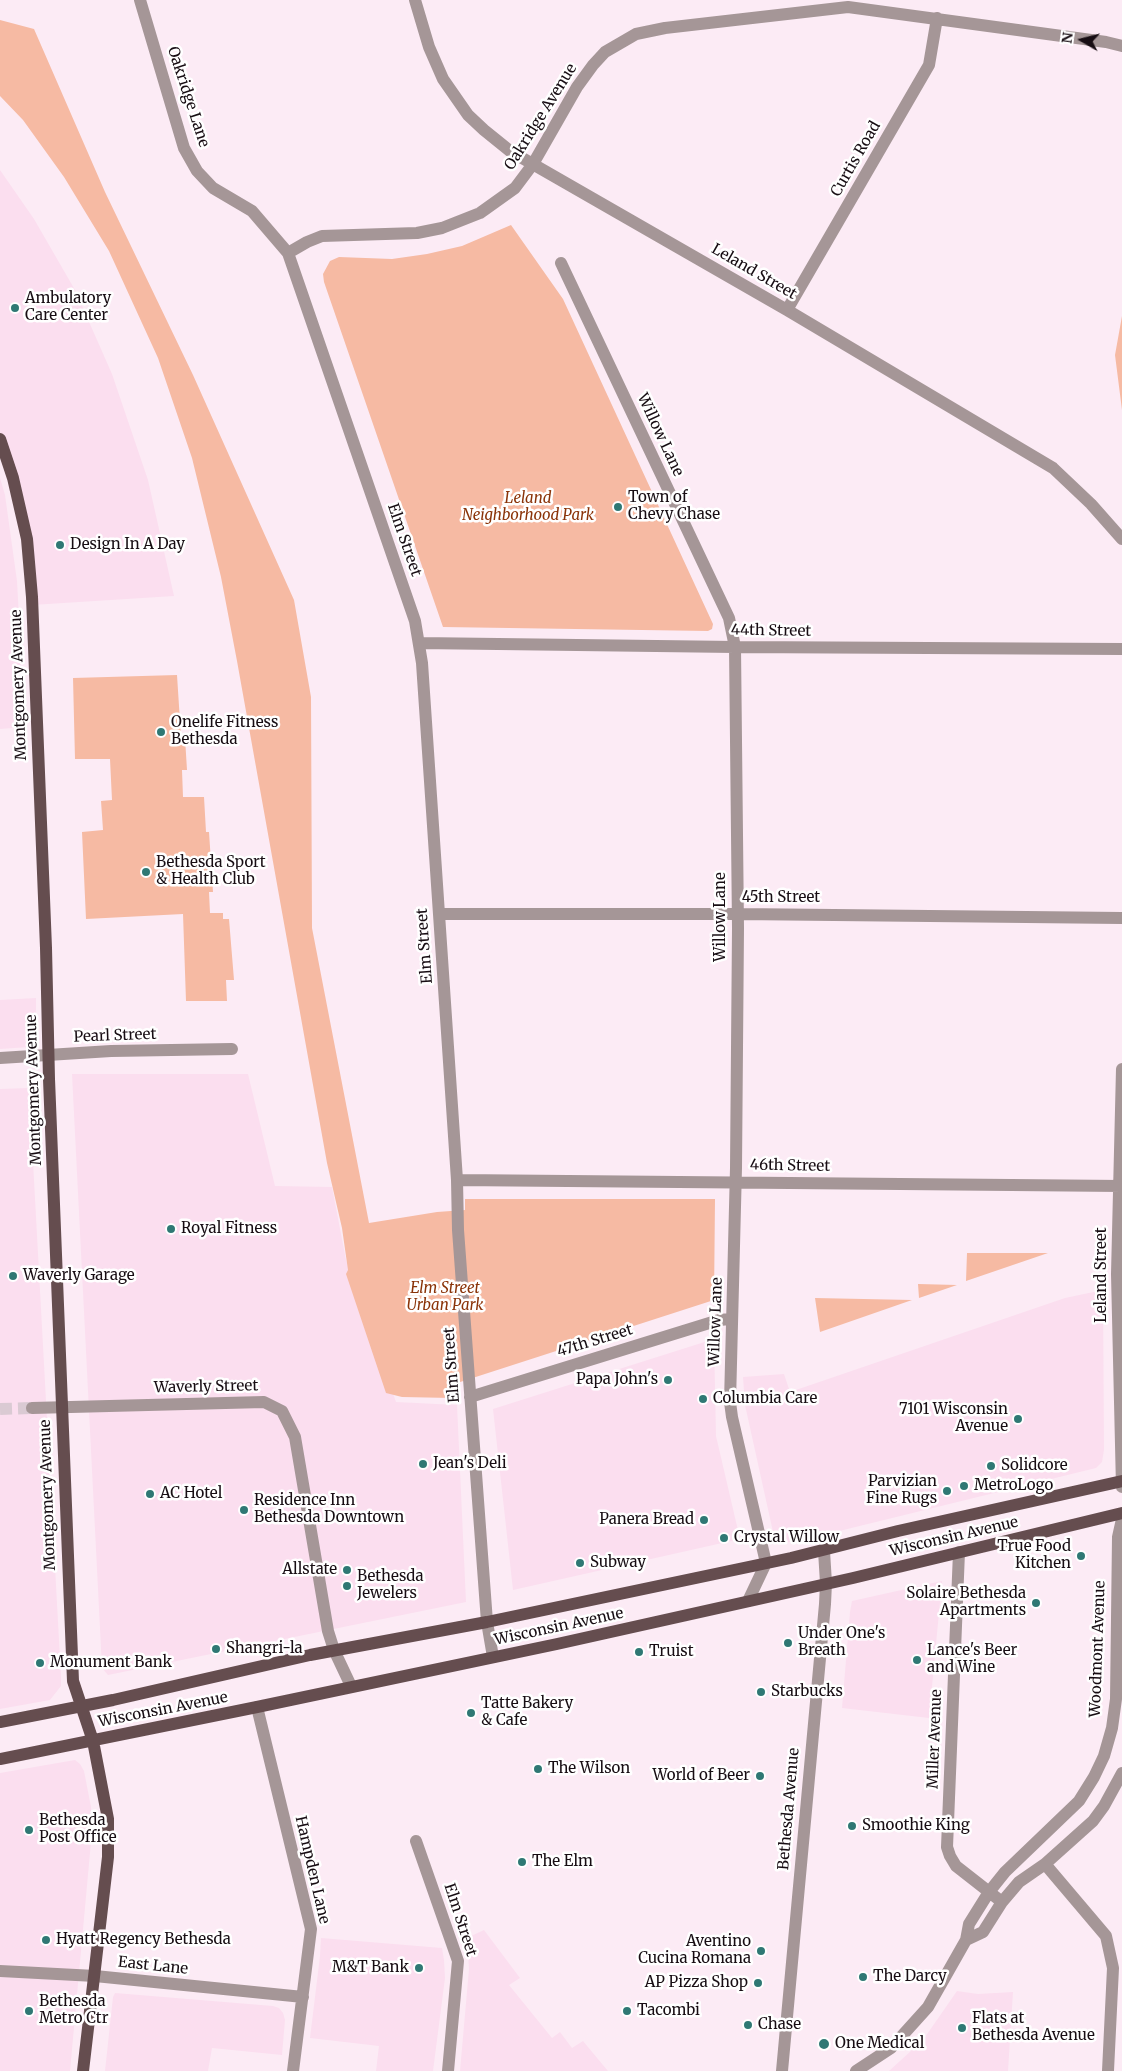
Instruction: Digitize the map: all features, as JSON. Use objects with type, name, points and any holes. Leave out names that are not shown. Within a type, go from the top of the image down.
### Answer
[{"type":"main road","name":"Montgomery Avenue","points":[[0,439],[27,539],[32,597],[72,1681],[93,1741],[108,1819],[108,1857],[84,2071]]},
{"type":"main road","name":"Wisconsin Avenue","points":[[0,1722],[82,1706],[240,1669],[487,1622],[824,1551],[898,1532],[1122,1481]]},
{"type":"main road","name":"Wisconsin Avenue","points":[[0,1759],[257,1707],[748,1602],[1122,1514]]},
{"type":"street","name":"Oakridge Lane","points":[[140,0],[184,148],[197,170],[213,188],[252,211],[288,253]]},
{"type":"street","name":"Leland Street","points":[[415,0],[429,48],[443,79],[456,100],[484,130],[510,151],[787,310],[1054,468],[1091,504],[1122,539]]},
{"type":"street","name":"Oakridge Avenue","points":[[288,253],[322,236],[417,233],[459,222],[480,213],[515,188],[533,164],[577,87],[593,65],[606,52],[636,34],[665,28],[848,7],[938,18],[1106,42],[1122,46]]},
{"type":"street","name":"Curtis Road","points":[[787,310],[929,65],[938,18]]},
{"type":"street","name":"Elm Street","points":[[288,253],[415,621],[419,643],[457,1180],[458,1230],[470,1397],[487,1622],[493,1657]]},
{"type":"street","name":"Willow Lane","points":[[560,263],[729,618],[736,647],[738,914],[730,1402],[732,1418],[766,1563]]},
{"type":"street","name":"44th Street","points":[[419,643],[1122,649]]},
{"type":"street","name":"45th Street","points":[[439,914],[738,914],[1122,918]]},
{"type":"street","name":"Pearl Street","points":[[0,1058],[111,1051],[232,1049]]},
{"type":"street","name":"Leland Street","points":[[1122,1069],[1121,1186],[1117,1274],[1122,1481]]},
{"type":"street","name":"46th Street","points":[[457,1180],[1121,1186]]},
{"type":"street","name":"47th Street","points":[[470,1397],[718,1320],[731,1319]]},
{"type":"street","name":"Waverly Street","points":[[32,1408],[264,1402],[282,1411],[295,1437],[328,1631],[334,1650]]},
{"type":"street","points":[[1122,1481],[1122,1487]]},
{"type":"street","name":"Woodmont Avenue","points":[[856,2071],[891,2048],[910,2030],[928,2007],[966,1940],[969,1924],[989,1892],[1005,1872],[1086,1792],[1117,1732],[1118,1537],[1122,1519]]},
{"type":"street","name":"Bethesda Avenue","points":[[782,2071],[826,1583],[824,1551]]},
{"type":"street","name":"Miller Avenue","points":[[959,1552],[947,1847],[956,1866],[1002,1902]]},
{"type":"street","points":[[748,1602],[766,1563]]},
{"type":"street","points":[[334,1650],[351,1686]]},
{"type":"street","name":"Hampden Lane","points":[[257,1707],[311,1929],[293,2071]]},
{"type":"street","name":"Woodmont Avenue","points":[[966,1940],[983,1932],[1002,1902],[1019,1882],[1045,1864],[1092,1821],[1104,1806],[1122,1773]]},
{"type":"street","name":"Elm Street","points":[[416,1841],[458,1961],[448,2071]]},
{"type":"street","points":[[1045,1864],[1106,1936],[1113,1968],[1108,2071]]},
{"type":"street","name":"East Lane","points":[[0,1971],[95,1976],[303,1997]]},
{"type":"shaded area","points":[[0,170],[34,219],[75,290],[112,374],[148,480],[174,596],[32,605],[27,539],[0,439]]},
{"type":"shaded area","points":[[0,478],[5,495],[17,581],[25,727],[0,729]]},
{"type":"shaded area","points":[[36,998],[36,1038],[34,1043],[29,1047],[0,1049],[0,1000]]},
{"type":"shaded area","points":[[72,1074],[248,1074],[275,1186],[332,1187],[346,1260],[396,1402],[457,1405],[466,1602],[108,1675],[102,1668]]},
{"type":"shaded area","points":[[29,1088],[61,1686],[50,1700],[0,1709],[0,1089]]},
{"type":"shaded area","points":[[1103,1290],[1104,1450],[1102,1462],[1096,1468],[827,1534],[780,1544],[775,1541],[745,1405],[743,1377],[784,1374],[790,1392],[1065,1298]]},
{"type":"shaded area","points":[[714,1339],[716,1436],[740,1539],[513,1590],[493,1409]]},
{"type":"shaded area","points":[[942,1581],[929,1718],[842,1708],[852,1601]]},
{"type":"shaded area","points":[[75,1760],[84,1771],[91,1807],[92,1831],[70,2071],[0,2071],[0,1773]]},
{"type":"shaded area","points":[[484,1930],[520,1978],[509,1985],[552,2038],[560,2032],[572,2048],[583,2041],[608,2071],[460,2071],[469,1969],[467,1938]]},
{"type":"shaded area","points":[[321,1938],[442,1948],[445,1978],[433,2071],[376,2071],[379,2046],[310,2038]]},
{"type":"shaded area","points":[[957,1991],[978,1994],[1013,1992],[1008,2071],[889,2071],[923,2040]]},
{"type":"shaded area","points":[[115,1993],[279,2008],[285,2020],[282,2055],[212,2048],[208,2071],[105,2071]]},
{"type":"green space","name":"Elm Street Urban Park","points":[[0,20],[34,29],[105,192],[193,375],[294,600],[311,697],[312,928],[369,1223],[437,1212],[465,1210],[465,1199],[715,1199],[714,1300],[454,1384],[452,1398],[402,1397],[386,1393],[346,1274],[348,1270],[342,1228],[327,1163],[237,661],[221,577],[192,458],[158,358],[109,251],[64,177],[23,120],[0,96]]},
{"type":"green space","name":"Leland Neighborhood Park","points":[[511,225],[563,299],[713,624],[712,629],[708,631],[443,627],[324,282],[323,274],[330,261],[339,257],[392,259],[427,254],[462,246]]},
{"type":"green space","points":[[1122,316],[1122,410],[1115,355]]},
{"type":"green space","name":"Bethesda Sport & Health Club","points":[[177,675],[181,737],[185,738],[187,770],[182,770],[183,797],[204,797],[206,832],[209,832],[213,892],[209,892],[210,913],[223,913],[223,919],[229,919],[234,980],[226,980],[227,1001],[186,1001],[183,914],[86,919],[82,832],[103,830],[101,801],[112,800],[110,759],[75,759],[73,678]]},
{"type":"green space","points":[[967,1253],[1048,1253],[966,1281]]},
{"type":"green space","points":[[918,1284],[957,1285],[919,1298]]},
{"type":"green space","points":[[815,1298],[912,1300],[820,1332]]},
{"type":"tunnel","points":[[0,1409],[32,1408]]},
{"type":"place","name":"Ambulatory Care Center","points":[[15,308]]},
{"type":"place","name":"Town of Chevy Chase","points":[[618,507]]},
{"type":"place","name":"Design In A Day","points":[[60,545]]},
{"type":"place","name":"Onelife Fitness Bethesda","points":[[161,732]]},
{"type":"place","name":"Bethesda Sport & Health Club","points":[[146,872]]},
{"type":"place","name":"Royal Fitness","points":[[171,1229]]},
{"type":"place","name":"Waverly Garage","points":[[13,1276]]},
{"type":"place","name":"Papa John's","points":[[668,1380]]},
{"type":"place","name":"Columbia Care","points":[[703,1399]]},
{"type":"place","name":"7101 Wisconsin Avenue","points":[[1018,1419]]},
{"type":"place","name":"Jean's Deli","points":[[423,1464]]},
{"type":"place","name":"Solidcore","points":[[991,1466]]},
{"type":"place","name":"MetroLogo","points":[[964,1486]]},
{"type":"place","name":"Parvizian Fine Rugs","points":[[947,1491]]},
{"type":"place","name":"AC Hotel","points":[[150,1494]]},
{"type":"place","name":"Residence Inn Bethesda Downtown","points":[[244,1510]]},
{"type":"place","name":"Panera Bread","points":[[704,1520]]},
{"type":"place","name":"Crystal Willow","points":[[724,1538]]},
{"type":"place","name":"True Food Kitchen","points":[[1081,1556]]},
{"type":"place","name":"Subway","points":[[580,1563]]},
{"type":"place","name":"Allstate","points":[[347,1570]]},
{"type":"place","name":"Bethesda Jewelers","points":[[347,1586]]},
{"type":"place","name":"Solaire Bethesda Apartments","points":[[1036,1603]]},
{"type":"place","name":"Under One's Breath","points":[[788,1643]]},
{"type":"place","name":"Shangri-la","points":[[216,1649]]},
{"type":"place","name":"Truist","points":[[639,1652]]},
{"type":"place","name":"Lance's Beer and Wine","points":[[917,1660]]},
{"type":"place","name":"Monument Bank","points":[[40,1663]]},
{"type":"place","name":"Starbucks","points":[[761,1692]]},
{"type":"place","name":"Tatte Bakery & Cafe","points":[[471,1713]]},
{"type":"place","name":"The Wilson","points":[[538,1769]]},
{"type":"place","name":"World of Beer","points":[[760,1776]]},
{"type":"place","name":"Smoothie King","points":[[852,1826]]},
{"type":"place","name":"Bethesda Post Office","points":[[29,1830]]},
{"type":"place","name":"The Elm","points":[[522,1862]]},
{"type":"place","name":"Hyatt Regency Bethesda","points":[[46,1940]]},
{"type":"place","name":"Aventino Cucina Romana","points":[[761,1951]]},
{"type":"place","name":"M&T Bank","points":[[419,1968]]},
{"type":"place","name":"The Darcy","points":[[863,1977]]},
{"type":"place","name":"AP Pizza Shop","points":[[758,1983]]},
{"type":"place","name":"Bethesda Metro Ctr","points":[[29,2011]]},
{"type":"place","name":"Tacombi","points":[[627,2011]]},
{"type":"place","name":"Chase","points":[[748,2025]]},
{"type":"place","name":"Flats at Bethesda Avenue","points":[[962,2028]]},
{"type":"place","name":"One Medical","points":[[824,2044]]}]
